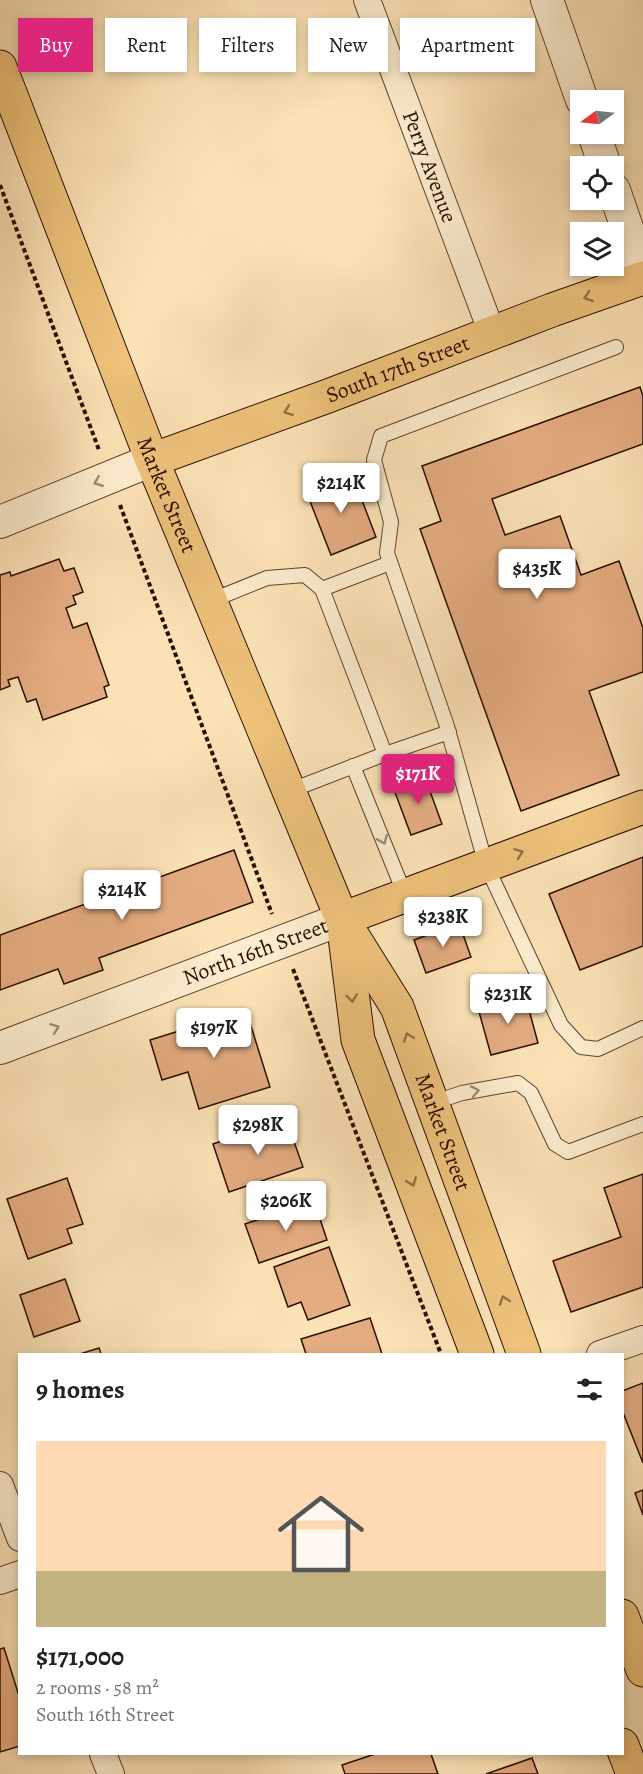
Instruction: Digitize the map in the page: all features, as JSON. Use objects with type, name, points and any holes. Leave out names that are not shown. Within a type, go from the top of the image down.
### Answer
[{"type":"main road","name":"Market Street","points":[[0,66],[152,460],[342,919],[397,1006],[524,1353]]},
{"type":"main road","name":"South 17th Street","points":[[152,460],[328,396],[643,276]]},
{"type":"main road","points":[[342,919],[643,807]]},
{"type":"main road","name":"Market Street","points":[[342,919],[358,1040],[477,1353]]},
{"type":"main road","points":[[624,1621],[643,1670]]},
{"type":"main road","points":[[624,1750],[633,1774]]},
{"type":"street","name":"Perry Avenue","points":[[367,0],[492,333]]},
{"type":"street","points":[[547,0],[578,90]]},
{"type":"street","points":[[621,210],[643,276]]},
{"type":"street","points":[[0,522],[152,460]]},
{"type":"street","name":"North 16th Street","points":[[0,1048],[342,919]]},
{"type":"street","points":[[603,1353],[643,1339]]},
{"type":"street","points":[[0,1485],[18,1533]]},
{"type":"street","points":[[0,1581],[18,1575]]},
{"type":"street","points":[[103,1755],[111,1774]]},
{"type":"lane","points":[[616,347],[381,436],[374,460],[391,522],[387,553],[449,732],[486,865],[561,1025],[581,1047],[598,1048],[643,1028]]},
{"type":"lane","points":[[322,589],[390,563]]},
{"type":"lane","points":[[210,601],[267,578],[305,575],[322,589],[385,754]]},
{"type":"lane","points":[[289,791],[449,732]]},
{"type":"lane","points":[[353,766],[405,895]]},
{"type":"lane","points":[[432,1103],[462,1094],[518,1083],[531,1093],[555,1144],[568,1152],[643,1124]]},
{"type":"path","points":[[0,185],[283,941],[441,1353]]},
{"type":"building","points":[[640,387],[643,396],[643,444],[492,499],[505,535],[560,516],[581,575],[619,561],[643,628],[643,672],[589,691],[619,775],[521,811],[420,529],[441,521],[422,466]]},
{"type":"building","points":[[352,474],[376,537],[331,555],[306,491]]},
{"type":"building","points":[[59,559],[64,571],[74,568],[83,592],[73,596],[76,604],[66,608],[73,628],[87,623],[109,685],[104,687],[107,697],[43,720],[36,699],[27,702],[18,677],[8,680],[10,686],[0,690],[0,575],[10,572],[11,576]]},
{"type":"building","points":[[424,775],[442,824],[411,835],[393,787]]},
{"type":"building","points":[[234,850],[253,902],[99,958],[103,970],[64,984],[58,969],[0,990],[0,935]]},
{"type":"building","points":[[643,857],[643,946],[580,970],[549,894]]},
{"type":"building","points":[[459,923],[471,957],[426,973],[414,940]]},
{"type":"building","points":[[525,995],[538,1043],[491,1055],[478,1008]]},
{"type":"building","points":[[246,1010],[270,1087],[199,1109],[188,1072],[162,1080],[150,1040]]},
{"type":"building","points":[[286,1119],[303,1167],[229,1192],[213,1144]]},
{"type":"building","points":[[643,1174],[643,1287],[571,1312],[553,1261],[621,1237],[604,1188]]},
{"type":"building","points":[[67,1178],[83,1224],[67,1229],[72,1243],[28,1259],[7,1199]]},
{"type":"building","points":[[314,1201],[327,1240],[259,1263],[245,1224]]},
{"type":"building","points":[[329,1247],[350,1305],[308,1320],[301,1302],[288,1307],[274,1267]]},
{"type":"building","points":[[65,1279],[80,1321],[34,1337],[20,1295]]},
{"type":"building","points":[[370,1318],[382,1353],[306,1353],[301,1339]]},
{"type":"building","points":[[99,1348],[101,1353],[83,1353]]},
{"type":"building","points":[[643,1383],[643,1463],[624,1415],[624,1390]]},
{"type":"building","points":[[643,1490],[643,1515],[635,1493]]},
{"type":"building","points":[[4,1648],[18,1693],[18,1747],[0,1752],[0,1649]]},
{"type":"building","points":[[372,1755],[431,1755],[438,1774],[345,1774],[342,1765]]},
{"type":"building","points":[[532,1758],[538,1774],[486,1774]]}]
